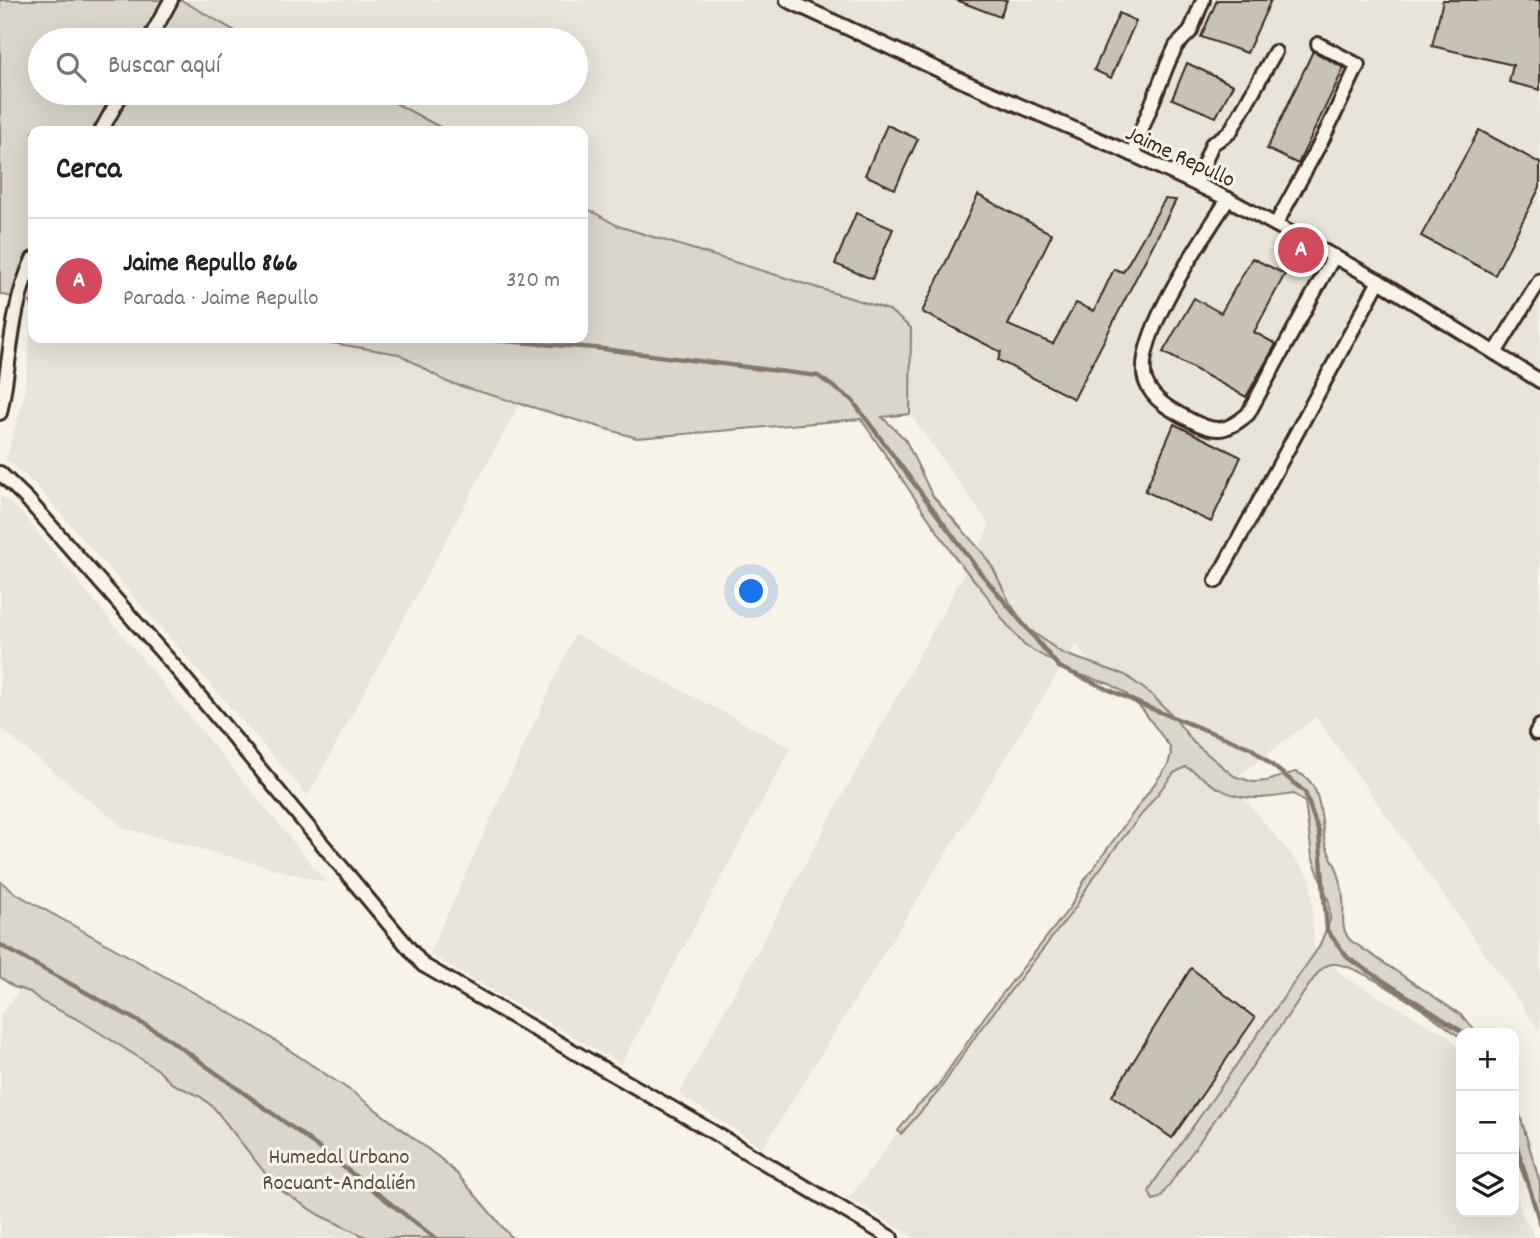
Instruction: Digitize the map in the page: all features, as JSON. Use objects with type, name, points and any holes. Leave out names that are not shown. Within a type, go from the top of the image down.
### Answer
[{"type":"street","points":[[156,28],[171,0]]},
{"type":"street","name":"Jaime Repullo","points":[[788,0],[1228,199],[1379,281],[1540,381]]},
{"type":"street","points":[[1132,154],[1168,63],[1176,46],[1190,32],[1203,0]]},
{"type":"street","points":[[1276,224],[1324,138],[1358,65],[1318,44]]},
{"type":"street","points":[[1196,184],[1212,144],[1230,132],[1275,52]]},
{"type":"street","points":[[104,126],[115,105]]},
{"type":"street","points":[[1228,199],[1162,308],[1144,356],[1146,382],[1156,397],[1171,410],[1207,428],[1220,430],[1235,426],[1248,414],[1334,256]]},
{"type":"street","points":[[0,413],[18,297],[28,272]]},
{"type":"street","points":[[1496,353],[1540,280]]},
{"type":"street","points":[[1216,581],[1379,281]]},
{"type":"street","points":[[0,334],[13,323]]},
{"type":"street","points":[[0,473],[27,499],[166,657],[423,965],[891,1238]]},
{"type":"shaded area","points":[[181,0],[1540,0],[1540,1031],[1316,717],[1231,782],[1311,879],[1314,947],[1343,976],[1448,1036],[1456,1046],[1456,1217],[1519,1217],[1519,1204],[1522,1215],[1536,1238],[915,1238],[849,1198],[1193,741],[1154,695],[1091,665],[1076,644],[763,1148],[679,1094],[990,526],[910,414],[911,328],[618,226],[588,209],[588,126],[438,126],[399,105],[588,105],[588,28],[230,28]]},
{"type":"shaded area","points":[[29,343],[332,343],[399,354],[447,382],[520,403],[308,796],[35,484],[6,460],[24,395]]},
{"type":"shaded area","points":[[0,495],[21,512],[327,883],[124,828],[0,728]]},
{"type":"shaded area","points":[[575,634],[791,748],[621,1064],[429,954]]},
{"type":"shaded area","points":[[22,987],[42,1002],[86,1023],[195,1092],[214,1108],[276,1187],[319,1215],[370,1238],[0,1238],[0,1016]]},
{"type":"green space","points":[[0,0],[181,0],[230,28],[28,28],[28,105],[399,105],[438,126],[28,126],[28,301],[0,294]]},
{"type":"green space","points":[[588,209],[618,226],[889,310],[911,328],[910,414],[882,417],[905,439],[932,495],[982,552],[1026,627],[1062,653],[1125,675],[1151,694],[1193,742],[1234,776],[1253,782],[1267,781],[1295,772],[1304,776],[1311,783],[1319,801],[1326,845],[1340,878],[1343,925],[1350,940],[1461,1015],[1473,1028],[1456,1028],[1456,1034],[1363,973],[1335,964],[1327,965],[1317,974],[1160,1198],[1153,1200],[1149,1192],[1154,1182],[1319,947],[1330,920],[1329,902],[1312,856],[1305,802],[1294,794],[1256,798],[1237,796],[1218,788],[1185,767],[1174,773],[1116,847],[1075,908],[979,1031],[939,1091],[901,1134],[898,1131],[918,1105],[936,1089],[985,1016],[1071,906],[1084,881],[1168,765],[1170,747],[1142,709],[1125,693],[1110,684],[1071,672],[1024,645],[957,560],[861,419],[637,438],[447,382],[399,354],[332,343],[588,343]]},
{"type":"green space","name":"Humedal Urbano Rocuant-Andalién","points":[[0,881],[15,893],[250,1024],[354,1093],[441,1159],[512,1238],[368,1238],[319,1215],[276,1187],[214,1108],[201,1097],[171,1083],[157,1069],[81,1021],[42,1002],[30,992],[14,987],[0,977]]},
{"type":"green space","points":[[1519,1112],[1540,1183],[1540,1219],[1520,1167]]},
{"type":"building","points":[[956,0],[1007,0],[1000,17]]},
{"type":"building","points":[[1217,0],[1271,0],[1247,53],[1201,37]]},
{"type":"building","points":[[1443,0],[1540,0],[1540,90],[1509,82],[1513,65],[1432,46]]},
{"type":"building","points":[[1119,13],[1136,21],[1111,78],[1094,70]]},
{"type":"building","points":[[1313,51],[1344,68],[1298,164],[1267,149]]},
{"type":"building","points":[[1187,63],[1233,85],[1216,117],[1172,99]]},
{"type":"building","points":[[887,125],[918,139],[895,189],[865,175]]},
{"type":"building","points":[[1479,130],[1540,163],[1540,187],[1495,275],[1421,236]]},
{"type":"building","points":[[978,195],[1052,234],[1008,325],[1053,344],[1076,303],[1094,311],[1114,269],[1123,272],[1165,199],[1176,200],[1074,399],[998,360],[1001,352],[922,312]]},
{"type":"building","points":[[856,213],[893,229],[872,279],[835,264]]},
{"type":"building","points":[[1252,258],[1285,274],[1254,332],[1276,344],[1246,397],[1163,352],[1194,298],[1221,313]]},
{"type":"building","points":[[1174,424],[1241,457],[1211,522],[1145,491]]},
{"type":"building","points":[[1191,968],[1255,1018],[1172,1138],[1112,1096]]},
{"type":"waterway","points":[[530,343],[595,348],[818,376],[852,400],[979,571],[1059,667],[1147,707],[1251,748],[1305,792],[1319,833],[1327,930],[1348,958],[1456,1028]]},
{"type":"waterway","points":[[0,945],[163,1035],[297,1131],[435,1238]]},
{"type":"waterway","points":[[1519,1154],[1540,1223]]},
{"type":"place","name":"Jaime Repullo 866","points":[[1301,250]]}]
